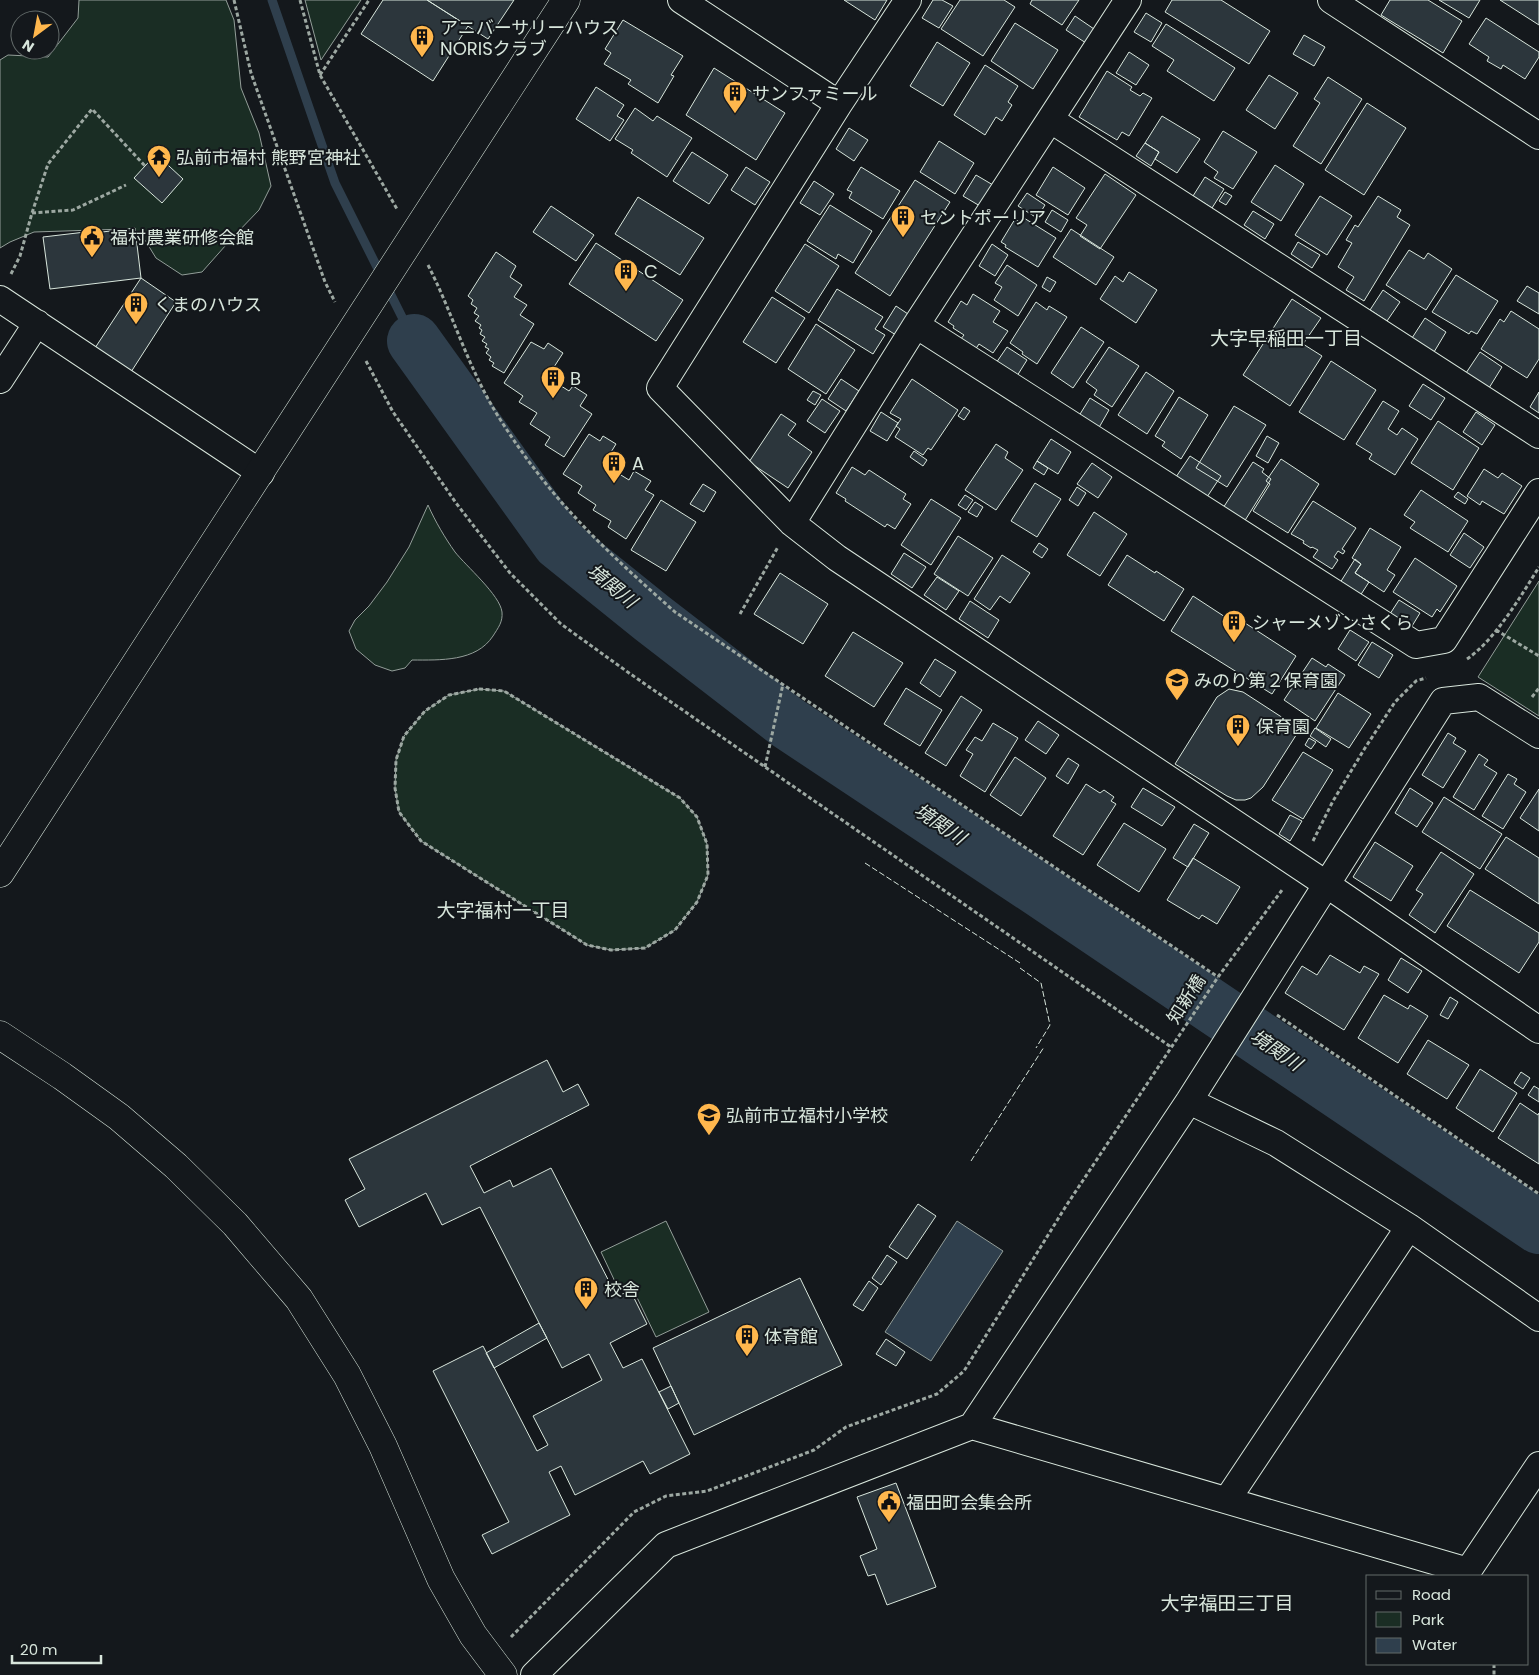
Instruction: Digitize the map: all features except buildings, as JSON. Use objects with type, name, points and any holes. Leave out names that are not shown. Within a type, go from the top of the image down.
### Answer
[{"type":"street","points":[[0,873],[566,0]]},
{"type":"street","points":[[682,0],[840,104]]},
{"type":"street","points":[[908,0],[660,388],[792,522],[837,558],[1326,884],[1539,1030]]},
{"type":"street","points":[[792,522],[916,325],[1128,0]]},
{"type":"street","points":[[1331,0],[1539,136]]},
{"type":"street","points":[[1050,120],[1539,435]]},
{"type":"street","points":[[4,289],[37,323],[261,473]]},
{"type":"street","points":[[0,380],[37,323]]},
{"type":"street","points":[[916,325],[1416,645],[1444,640],[1539,492]]},
{"type":"street","points":[[534,1675],[666,1545],[972,1426],[1189,1101],[1443,701],[1479,696],[1539,735]]},
{"type":"street","points":[[0,1035],[111,1111],[176,1166],[234,1224],[299,1299],[347,1374],[384,1446],[441,1579],[473,1635],[503,1675]]},
{"type":"street","points":[[1189,1101],[1276,1143],[1409,1227],[1539,1318]]},
{"type":"street","points":[[1227,1500],[1409,1227]]},
{"type":"street","points":[[972,1426],[1468,1571],[1539,1465]]},
{"type":"path","points":[[234,0],[251,73],[325,282],[355,327],[393,412],[456,503],[510,573],[562,624],[629,673],[1171,1047]]},
{"type":"path","points":[[300,0],[320,75],[409,242],[437,284],[470,364],[498,415],[536,471],[573,515],[622,564],[675,612],[1218,977]]},
{"type":"path","points":[[320,75],[369,0]]},
{"type":"path","points":[[4,289],[20,256],[48,164],[92,109],[145,166]]},
{"type":"path","points":[[32,213],[73,210],[126,185]]},
{"type":"path","points":[[740,614],[792,522]]},
{"type":"path","points":[[1496,630],[1539,656]]},
{"type":"path","points":[[765,766],[783,684]]},
{"type":"path","points":[[479,690],[504,691],[680,798],[697,817],[707,844],[708,875],[697,902],[675,930],[645,948],[611,950],[587,945],[422,841],[400,812],[395,788],[396,760],[404,736],[425,711],[449,695],[479,690]]},
{"type":"path","name":"知新橋","points":[[508,1641],[634,1512],[666,1496],[707,1491],[814,1450],[846,1427],[938,1394],[964,1371],[1066,1206],[1171,1047],[1218,977],[1270,909],[1285,885]]},
{"type":"path","points":[[1254,1000],[1539,1194]]},
{"type":"green space","points":[[79,0],[226,0],[234,20],[241,88],[259,133],[271,186],[259,210],[202,272],[182,275],[156,258],[145,240],[125,229],[34,232],[0,248],[0,60],[8,55],[10,55],[10,60],[60,60],[60,41],[78,18]]},
{"type":"green space","points":[[305,0],[361,0],[321,60]]},
{"type":"green space","points":[[428,505],[440,529],[455,552],[495,597],[500,605],[502,619],[493,636],[477,651],[457,658],[412,660],[405,668],[392,671],[375,665],[356,649],[349,631],[355,620],[369,606],[387,582],[409,547]]},
{"type":"green space","points":[[1539,581],[1539,716],[1478,677]]},
{"type":"green space","points":[[479,689],[504,691],[680,798],[697,817],[707,844],[708,875],[697,902],[675,930],[645,948],[611,950],[587,945],[421,841],[399,812],[395,788],[396,760],[404,736],[425,711],[449,695]]},
{"type":"green space","points":[[666,1221],[709,1312],[656,1337],[631,1285],[619,1290],[601,1252]]},
{"type":"water","points":[[957,1221],[1003,1251],[931,1361],[885,1332]]},
{"type":"waterway","points":[[272,0],[335,183],[414,341]]},
{"type":"waterway","name":"境関川","points":[[414,341],[559,543],[652,618],[788,723],[1539,1227]]},
{"type":"fence","points":[[865,863],[1020,963]]},
{"type":"fence","points":[[1020,968],[1041,983],[1050,1025],[1036,1048]]},
{"type":"fence","points":[[971,1161],[1044,1047]]},
{"type":"place","name":"アニバーサリーハウス NORISクラブ","points":[[422,58]]},
{"type":"place","name":"サンファミール","points":[[735,114]]},
{"type":"place","name":"弘前市福村 熊野宮神社","points":[[159,178]]},
{"type":"place","name":"セントポーリア","points":[[903,238]]},
{"type":"place","name":"福村農業研修会館","points":[[92,258]]},
{"type":"place","name":"C","points":[[626,292]]},
{"type":"place","name":"くまのハウス","points":[[136,325]]},
{"type":"place","name":"B","points":[[553,399]]},
{"type":"place","name":"A","points":[[614,484]]},
{"type":"place","name":"シャーメゾンさくら","points":[[1234,643]]},
{"type":"place","name":"みのり第２保育園","points":[[1177,701]]},
{"type":"place","name":"保育園","points":[[1238,747]]},
{"type":"place","name":"弘前市立福村小学校","points":[[709,1136]]},
{"type":"place","name":"校舎","points":[[586,1310]]},
{"type":"place","name":"体育館","points":[[747,1357]]},
{"type":"place","name":"福田町会集会所","points":[[889,1523]]},
{"type":"district","name":"大字早稲田一丁目","points":[[1286,338]]},
{"type":"district","name":"大字福村一丁目","points":[[503,910]]},
{"type":"district","name":"大字福田三丁目","points":[[1227,1603]]}]
